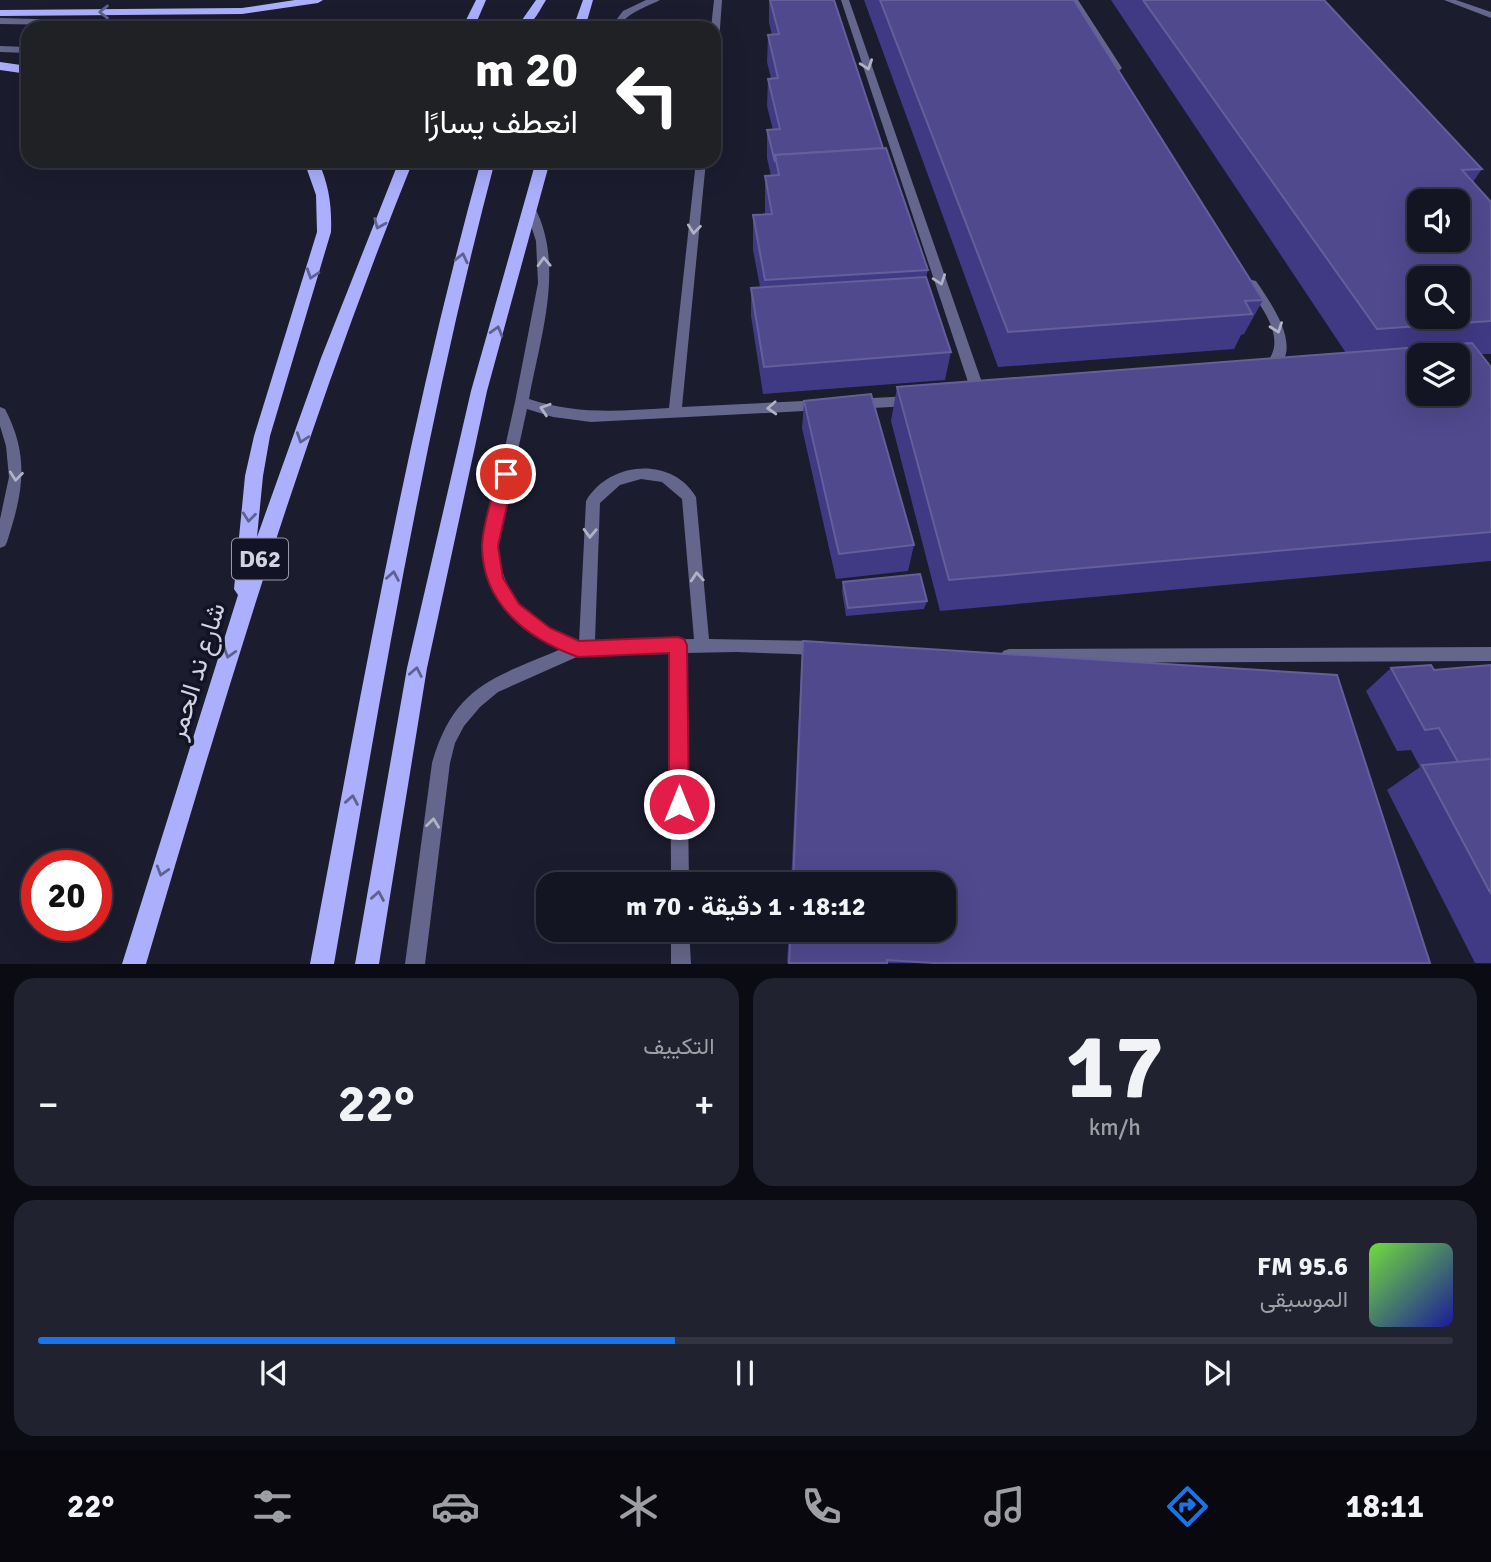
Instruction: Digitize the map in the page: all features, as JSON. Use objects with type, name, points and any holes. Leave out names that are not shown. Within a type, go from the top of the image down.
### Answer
[{"type":"main road","points":[[0,13],[242,11],[318,0]]},
{"type":"main road","points":[[471,21],[481,0]]},
{"type":"main road","points":[[527,21],[541,0]]},
{"type":"main road","points":[[581,21],[588,0]]},
{"type":"main road","points":[[0,66],[21,69]]},
{"type":"main road","points":[[242,610],[251,497],[262,436],[324,232],[325,208],[321,185],[314,168]]},
{"type":"main road","name":"شارع ند الحمر","points":[[134,964],[242,610],[335,339],[403,168]]},
{"type":"main road","points":[[322,964],[421,429],[486,168]]},
{"type":"main road","points":[[367,964],[417,668],[479,391],[541,168]]},
{"type":"street","points":[[618,21],[630,10],[656,0]]},
{"type":"street","points":[[716,21],[719,0]]},
{"type":"street","points":[[845,0],[987,397],[966,398]]},
{"type":"street","points":[[1074,0],[1126,82]]},
{"type":"street","points":[[1448,0],[1491,15]]},
{"type":"street","points":[[0,21],[21,22]]},
{"type":"street","points":[[0,49],[21,50]]},
{"type":"street","points":[[675,413],[700,168]]},
{"type":"street","points":[[531,210],[542,241],[544,275],[522,402],[490,546],[491,563],[495,579],[513,610],[543,633],[582,649]]},
{"type":"street","points":[[1244,271],[1281,332],[1282,346],[1278,359],[1268,369],[1253,377]]},
{"type":"street","points":[[522,402],[578,417],[925,400]]},
{"type":"street","points":[[0,412],[11,433],[18,465],[13,502],[0,542]]},
{"type":"street","points":[[582,649],[593,501],[603,488],[616,479],[642,473],[667,476],[681,485],[690,497],[702,645]]},
{"type":"street","points":[[678,645],[680,872]]},
{"type":"street","points":[[415,964],[441,763],[447,740],[458,720],[492,687],[582,649],[678,645],[772,645],[836,649]]},
{"type":"street","points":[[994,656],[1491,654]]},
{"type":"street","points":[[680,942],[681,964]]},
{"type":"building","points":[[770,0],[834,0],[883,148],[775,155],[775,162],[767,130],[780,129],[768,79],[778,78],[768,35],[779,34]]},
{"type":"building","points":[[880,0],[1074,0],[1263,300],[1245,301],[1252,314],[1008,332]]},
{"type":"building","points":[[1143,0],[1324,0],[1482,169],[1462,170],[1491,202],[1491,321],[1470,322],[1470,266],[1407,266],[1407,327],[1377,329]]},
{"type":"building","points":[[886,148],[928,270],[765,280],[753,215],[772,214],[765,176],[779,175],[775,155]]},
{"type":"building","points":[[926,277],[951,352],[764,367],[751,288]]},
{"type":"building","points":[[1470,343],[1491,367],[1491,532],[949,580],[897,387],[1407,348],[1407,406],[1470,406]]},
{"type":"building","points":[[871,394],[914,545],[839,554],[804,401]]},
{"type":"building","points":[[920,574],[927,601],[848,608],[843,582]]},
{"type":"building","points":[[803,641],[1337,675],[1430,963],[933,963],[887,960],[887,963],[789,963],[790,942],[956,942],[956,872],[793,872]]},
{"type":"building","points":[[1431,665],[1434,670],[1491,665],[1491,759],[1458,762],[1439,728],[1425,730],[1391,668]]},
{"type":"building","points":[[1491,759],[1491,894],[1422,765]]},
{"type":"route","points":[[506,474],[490,546],[495,579],[513,610],[543,633],[578,649],[678,645],[679,804]]}]
